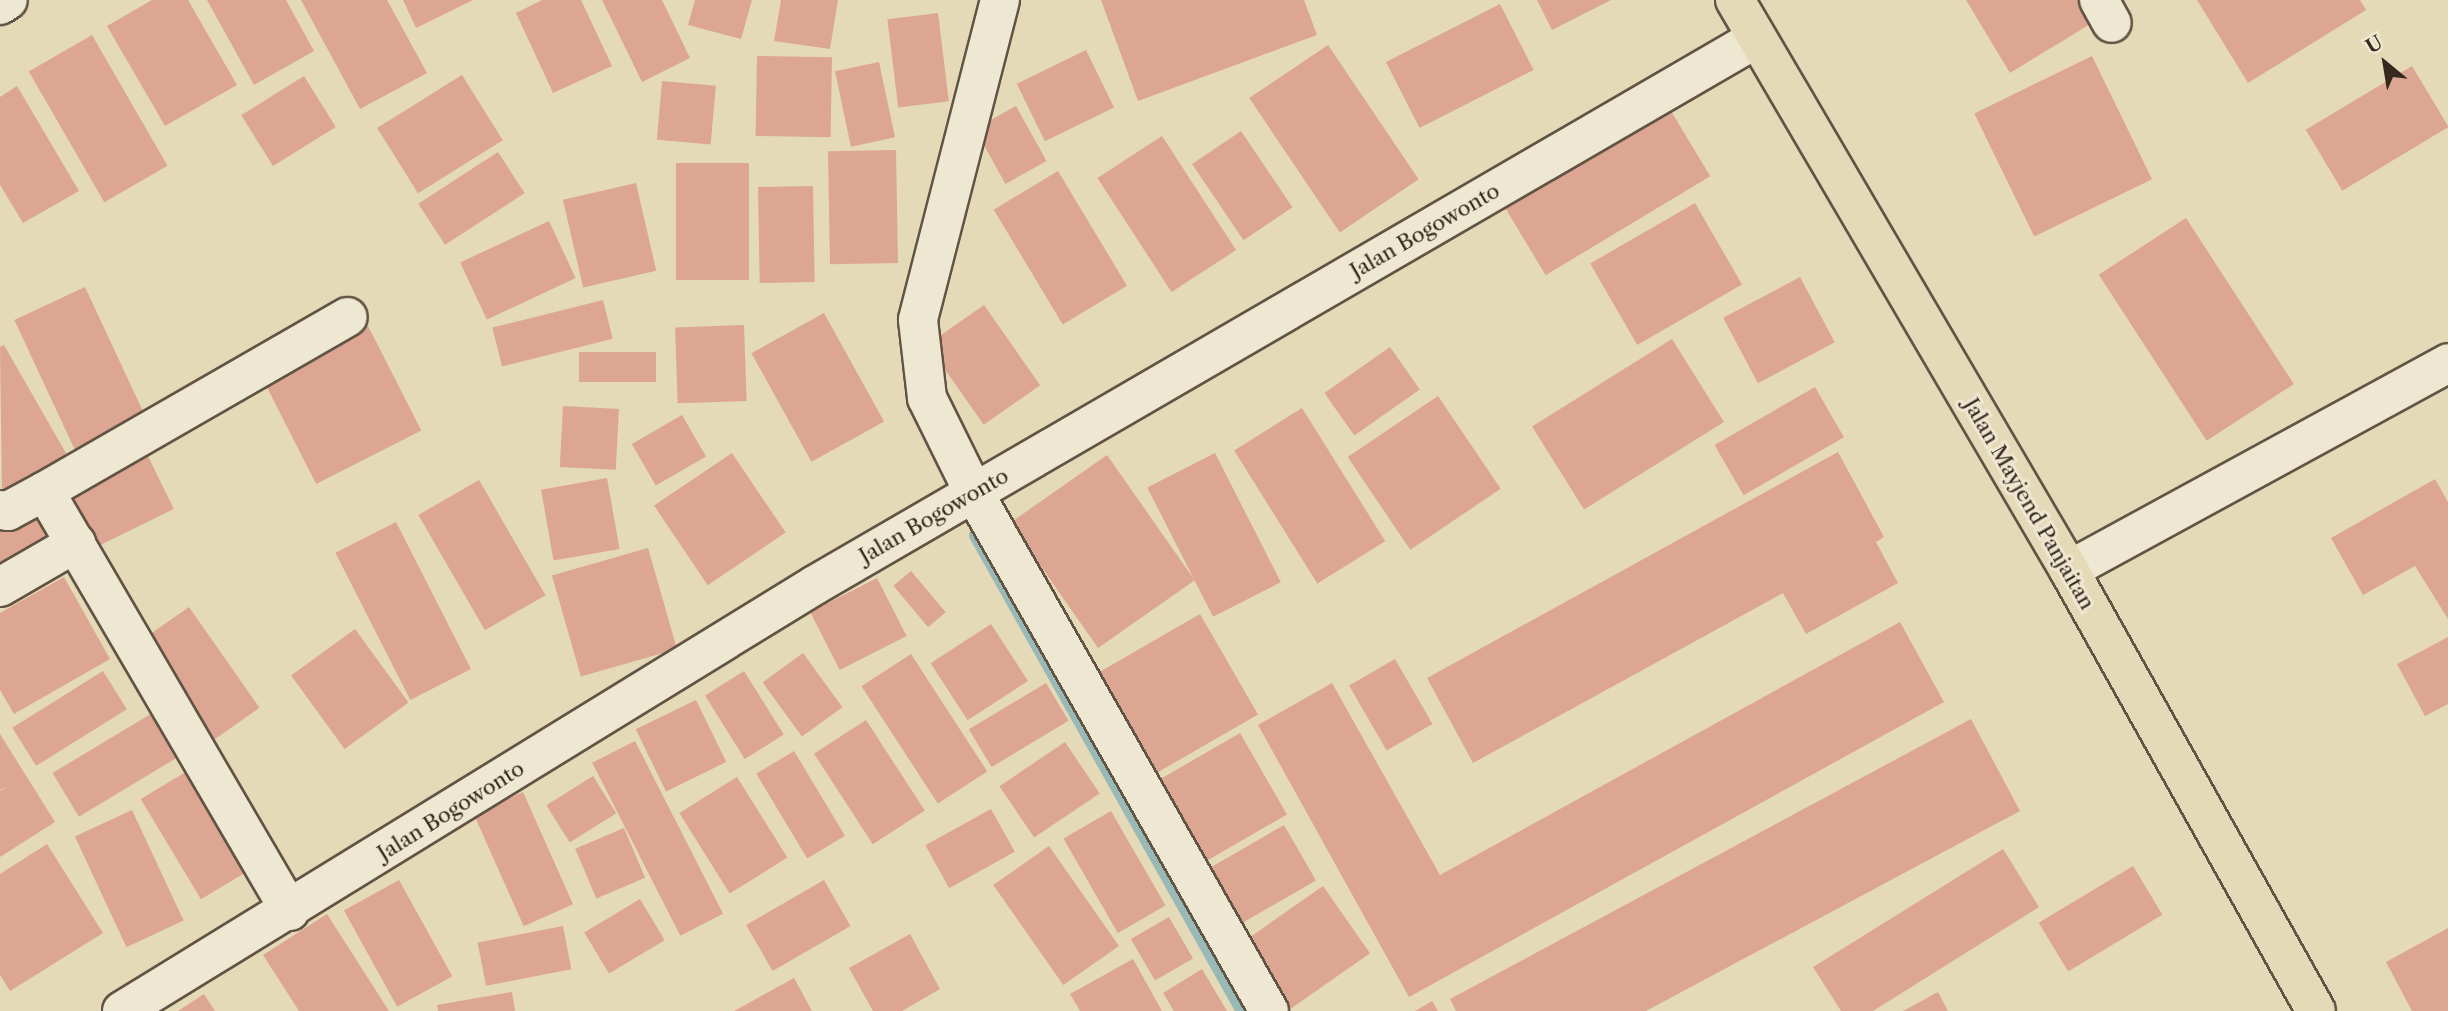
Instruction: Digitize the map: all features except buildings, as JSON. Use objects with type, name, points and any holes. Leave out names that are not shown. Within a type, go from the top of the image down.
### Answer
[{"type":"highway","name":"Jalan Mayjend Panjaitan","points":[[1735,0],[2069,570],[2316,1011]]},
{"type":"street","points":[[0,5],[8,0]]},
{"type":"street","points":[[1000,0],[918,320],[927,398],[974,493],[1269,1011]]},
{"type":"street","name":"Jalan Bogowonto","points":[[122,1011],[974,493],[1757,38]]},
{"type":"street","points":[[0,510],[8,511],[45,491],[347,317]]},
{"type":"street","points":[[2069,570],[2448,363]]},
{"type":"street","points":[[45,491],[290,911]]},
{"type":"street","points":[[0,587],[76,543]]},
{"type":"waterway","points":[[977,535],[1244,1011]]}]
